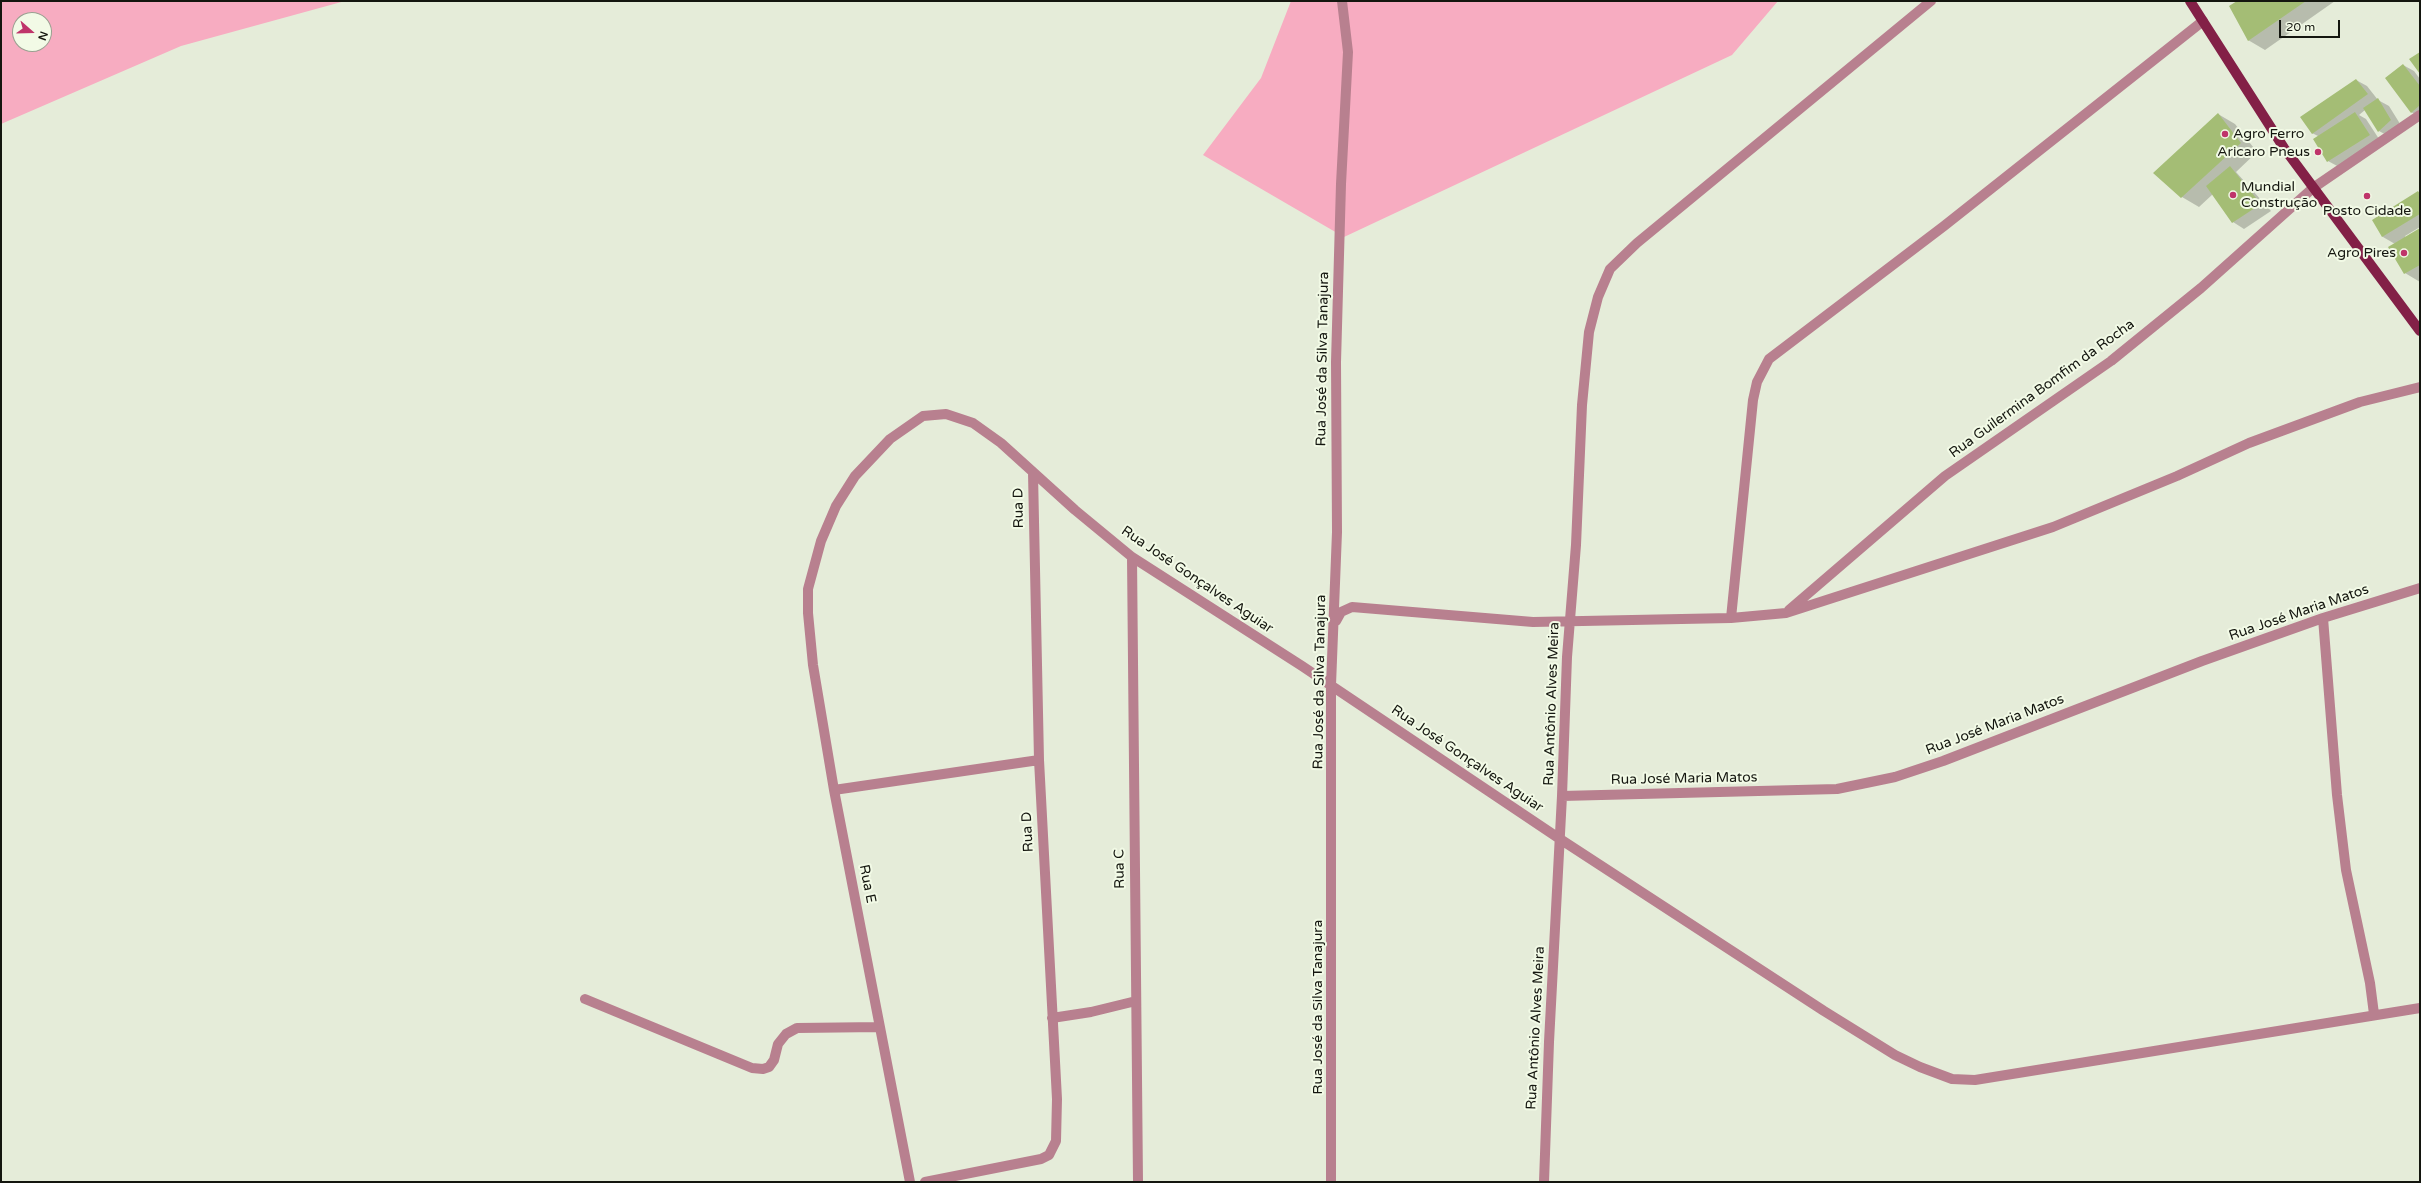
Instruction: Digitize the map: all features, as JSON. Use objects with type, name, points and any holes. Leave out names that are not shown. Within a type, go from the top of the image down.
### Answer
[{"type":"main road","points":[[2190,1],[2258,110],[2313,188],[2384,279],[2420,331]]},
{"type":"street","name":"Rua José da Silva Tanajura","points":[[1331,1182],[1332,685],[1336,621],[1336,386],[1341,184],[1348,52],[1342,1]]},
{"type":"street","name":"Rua Antônio Alves Meira","points":[[1544,1182],[1570,622],[1576,545],[1582,405],[1589,332],[1598,298],[1610,269],[1637,243],[1931,1]]},
{"type":"street","points":[[1731,618],[1753,400],[1757,382],[1769,359],[1787,343],[1944,226],[2203,21]]},
{"type":"street","name":"Rua Guilermina Bomfim da Rocha","points":[[1786,613],[1945,476],[2111,361],[2212,278],[2313,188],[2420,114]]},
{"type":"street","points":[[1336,621],[1340,612],[1352,607],[1499,620],[1570,622],[1731,618],[1786,613],[2053,526],[2177,476],[2249,443],[2360,402],[2420,387]]},
{"type":"street","name":"Rua José Gonçalves Aguiar","points":[[808,589],[821,541],[836,506],[855,476],[890,439],[923,416],[946,414],[973,423],[1001,443],[1033,473],[1132,557],[1332,685],[1560,838],[1882,1047],[1920,1067],[1952,1079],[1976,1080],[2374,1014],[2420,1008]]},
{"type":"street","name":"Rua D","points":[[925,1182],[1041,1160],[1049,1155],[1056,1141],[1057,1099],[1039,760],[1033,473]]},
{"type":"street","name":"Rua C","points":[[1132,557],[1138,1182]]},
{"type":"street","name":"Rua José Maria Matos","points":[[1562,796],[1814,790],[1837,788],[1895,777],[1943,761],[2202,661],[2323,618],[2420,588]]},
{"type":"street","name":"Rua E","points":[[808,589],[808,613],[812,665],[834,790],[910,1182]]},
{"type":"street","points":[[2323,618],[2336,795],[2346,870],[2370,983],[2374,1014]]},
{"type":"street","points":[[834,790],[1039,760]]},
{"type":"street","points":[[585,999],[752,1068],[769,1067],[774,1060],[778,1044],[786,1034],[797,1028],[880,1027]]},
{"type":"street","points":[[1052,1018],[1136,1001]]},
{"type":"shaded area","points":[[1,1],[345,1],[181,46],[1,124]]},
{"type":"shaded area","points":[[1291,1],[1778,1],[1732,55],[1344,237],[1203,155],[1261,78]]},
{"type":"building","points":[[2237,1],[2306,1],[2248,41],[2229,6]]},
{"type":"building","points":[[2420,52],[2420,74],[2409,59]]},
{"type":"building","points":[[2403,64],[2420,86],[2420,105],[2411,113],[2385,78]]},
{"type":"building","points":[[2356,79],[2368,94],[2312,134],[2300,117]]},
{"type":"building","points":[[2378,98],[2391,120],[2378,132],[2363,108]]},
{"type":"building","points":[[2355,112],[2370,135],[2327,162],[2313,139]]},
{"type":"building","points":[[2218,113],[2241,143],[2181,198],[2153,173]]},
{"type":"building","name":"Mundial Construção","points":[[2230,166],[2261,204],[2232,223],[2206,186]]},
{"type":"building","points":[[2418,191],[2420,194],[2420,214],[2382,237],[2372,220]]},
{"type":"building","points":[[2420,228],[2420,265],[2404,274],[2388,247]]},
{"type":"place","name":"Agro Ferro","points":[[2225,134]]},
{"type":"place","name":"Aricaro Pneus","points":[[2318,152]]},
{"type":"place","name":"Mundial Construção","points":[[2233,195]]},
{"type":"place","name":"Posto Cidade","points":[[2367,196]]},
{"type":"place","name":"Agro Pires","points":[[2404,253]]}]
